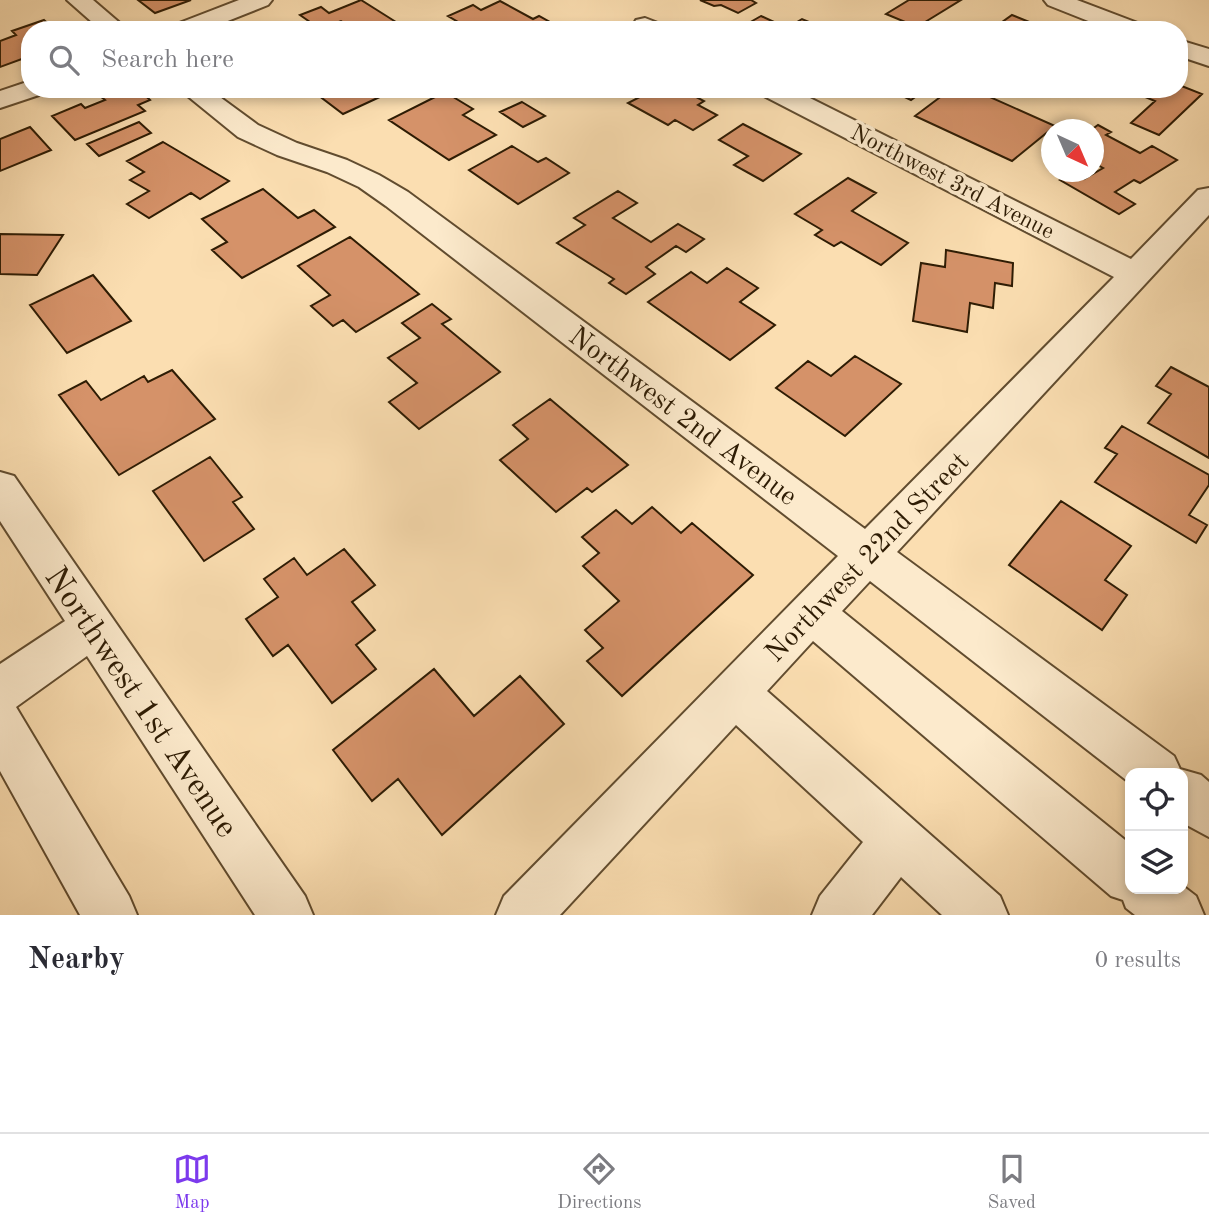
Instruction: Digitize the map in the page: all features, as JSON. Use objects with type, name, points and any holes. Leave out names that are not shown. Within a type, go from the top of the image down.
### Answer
[{"type":"street","points":[[79,0],[105,21]]},
{"type":"street","points":[[206,21],[260,0]]},
{"type":"street","points":[[1056,0],[1111,21]]},
{"type":"street","points":[[1188,50],[1209,58]]},
{"type":"street","points":[[0,100],[21,92]]},
{"type":"street","name":"Northwest 2nd Avenue","points":[[204,98],[248,131],[287,149],[337,166],[369,181],[397,199],[1150,768]]},
{"type":"street","name":"Northwest 3rd Avenue","points":[[789,98],[1135,274]]},
{"type":"street","name":"Northwest 22nd Street","points":[[523,915],[1209,197]]},
{"type":"street","name":"Northwest 1st Avenue","points":[[0,488],[283,914]]},
{"type":"street","points":[[811,612],[1125,873]]},
{"type":"street","points":[[0,691],[93,626]]},
{"type":"street","points":[[735,693],[981,915]]},
{"type":"street","points":[[0,724],[110,915]]},
{"type":"street","points":[[1188,797],[1209,812]]},
{"type":"street","points":[[839,915],[897,839]]},
{"type":"street","points":[[1151,894],[1177,915]]},
{"type":"building","points":[[138,0],[191,0],[155,13]]},
{"type":"building","points":[[361,0],[394,21],[309,21],[300,15],[321,7],[329,13]]},
{"type":"building","points":[[700,0],[751,0],[756,3],[738,13]]},
{"type":"building","points":[[909,0],[961,0],[927,21],[903,21],[886,14]]},
{"type":"building","points":[[500,1],[533,19],[539,16],[548,21],[457,21],[448,16],[473,5],[481,10]]},
{"type":"building","points":[[1012,15],[1027,21],[1004,21]]},
{"type":"building","points":[[761,16],[772,21],[752,21]]},
{"type":"building","points":[[21,28],[21,59],[0,67],[0,41],[16,35],[12,31]]},
{"type":"building","points":[[1188,89],[1202,94],[1159,135],[1131,123],[1155,101],[1148,98],[1188,98]]},
{"type":"building","points":[[102,98],[150,100],[138,105],[145,111],[75,140],[52,116],[81,104],[85,108],[105,100]]},
{"type":"building","points":[[322,98],[378,98],[343,114]]},
{"type":"building","points":[[433,98],[455,98],[473,109],[463,115],[496,135],[449,160],[389,120]]},
{"type":"building","points":[[638,98],[698,98],[704,101],[698,105],[717,115],[693,130],[675,120],[668,125],[628,103]]},
{"type":"building","points":[[939,98],[992,98],[1041,120],[1041,137],[1012,161],[915,116]]},
{"type":"building","points":[[522,102],[545,116],[523,127],[500,112]]},
{"type":"building","points":[[139,122],[151,133],[99,156],[87,144]]},
{"type":"building","points":[[743,124],[801,154],[763,181],[734,165],[748,156],[719,140]]},
{"type":"building","points":[[30,127],[51,150],[0,171],[0,139]]},
{"type":"building","points":[[1104,128],[1111,132],[1106,135],[1140,153],[1152,146],[1177,160],[1140,183],[1134,180],[1115,192],[1135,204],[1119,214],[1063,182],[1104,182]]},
{"type":"building","points":[[163,142],[229,181],[200,199],[191,193],[149,218],[127,204],[149,191],[130,180],[144,172],[127,161]]},
{"type":"building","points":[[512,146],[538,162],[546,158],[569,173],[518,204],[469,170]]},
{"type":"building","points":[[848,178],[876,193],[852,211],[908,243],[881,265],[841,242],[834,246],[815,235],[822,230],[795,214]]},
{"type":"building","points":[[263,189],[298,218],[314,210],[335,227],[242,278],[212,250],[227,242],[202,219]]},
{"type":"building","points":[[618,191],[637,203],[613,218],[651,242],[678,224],[704,239],[686,252],[676,246],[646,267],[655,274],[626,294],[609,283],[614,279],[557,243],[585,225],[574,218]]},
{"type":"building","points":[[0,234],[63,235],[37,275],[0,274]]},
{"type":"building","points":[[350,237],[419,294],[356,332],[343,320],[333,326],[311,306],[330,295],[298,266]]},
{"type":"building","points":[[946,250],[1013,263],[1012,286],[995,283],[993,308],[970,303],[967,332],[913,321],[921,263],[945,267]]},
{"type":"building","points":[[727,268],[758,288],[740,302],[775,325],[730,360],[648,302],[691,272],[707,283]]},
{"type":"building","points":[[93,275],[131,321],[67,353],[30,305]]},
{"type":"building","points":[[432,304],[451,319],[442,324],[500,372],[419,429],[389,402],[417,383],[388,358],[420,338],[402,323]]},
{"type":"building","points":[[855,356],[901,384],[845,436],[776,388],[808,361],[831,376]]},
{"type":"building","points":[[1171,367],[1209,387],[1209,458],[1148,423],[1171,394],[1156,386]]},
{"type":"building","points":[[172,370],[215,419],[119,475],[59,395],[86,381],[101,400],[144,376],[148,382]]},
{"type":"building","points":[[550,399],[628,465],[592,492],[587,488],[556,512],[500,460],[528,439],[513,425]]},
{"type":"building","points":[[1122,426],[1209,475],[1209,485],[1189,515],[1207,525],[1196,543],[1095,482],[1117,454],[1105,448]]},
{"type":"building","points":[[210,457],[242,497],[233,502],[254,529],[204,561],[153,491]]},
{"type":"building","points":[[1061,501],[1131,546],[1105,580],[1127,595],[1102,630],[1009,565]]},
{"type":"building","points":[[652,507],[681,533],[692,523],[753,575],[622,696],[587,661],[603,648],[585,630],[619,601],[583,566],[599,553],[582,537],[616,510],[632,524]]},
{"type":"building","points":[[344,549],[375,585],[352,602],[375,630],[356,645],[376,669],[332,703],[288,645],[273,656],[246,619],[278,597],[264,579],[294,558],[307,575]]},
{"type":"building","points":[[434,669],[474,716],[520,676],[564,724],[442,835],[398,779],[372,801],[333,750]]}]
